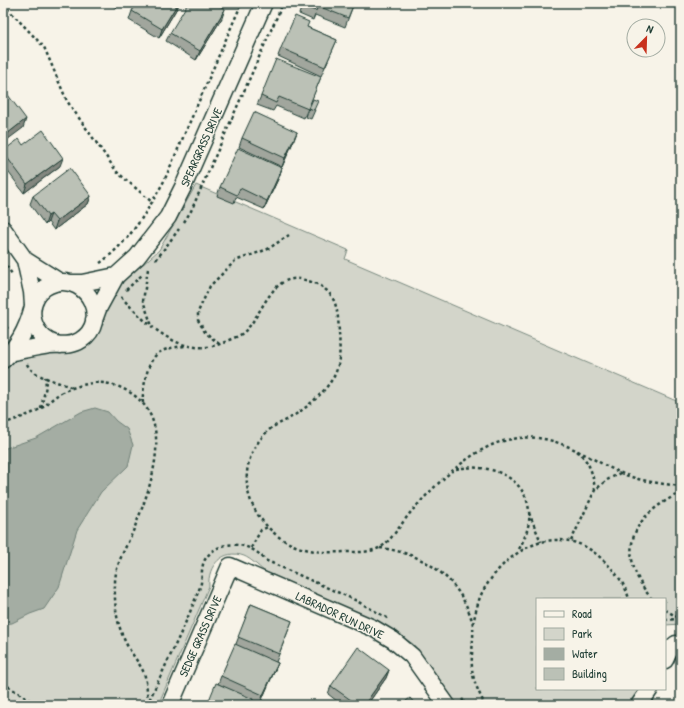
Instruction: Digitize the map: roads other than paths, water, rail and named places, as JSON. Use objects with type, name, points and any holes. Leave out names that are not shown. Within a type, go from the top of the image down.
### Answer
[{"type":"street","name":"SPEARGRASS DRIVE","points":[[94,320],[98,309],[116,276],[136,257],[168,217],[183,187],[264,3]]},
{"type":"street","points":[[3,229],[25,260],[32,292],[32,321],[40,335],[48,342],[61,345]]},
{"type":"street","points":[[13,357],[50,345],[74,344],[84,338],[90,330],[94,320],[95,310],[89,295],[81,287],[64,283],[25,260]]},
{"type":"street","points":[[13,357],[28,324],[32,307],[41,291],[50,285],[82,283],[116,276]]},
{"type":"street","name":"LABRADOR RUN DRIVE","points":[[230,566],[373,628],[393,640],[412,656],[453,699]]},
{"type":"street","name":"SEDGE GRASS DRIVE","points":[[170,705],[230,566]]},
{"type":"street","points":[[666,658],[670,649],[678,644]]},
{"type":"street","points":[[639,705],[649,690]]},
{"type":"water","points":[[95,408],[108,412],[116,421],[127,429],[133,445],[128,466],[101,492],[77,530],[59,587],[44,609],[12,623],[3,624],[3,449],[36,438],[81,412]]}]
